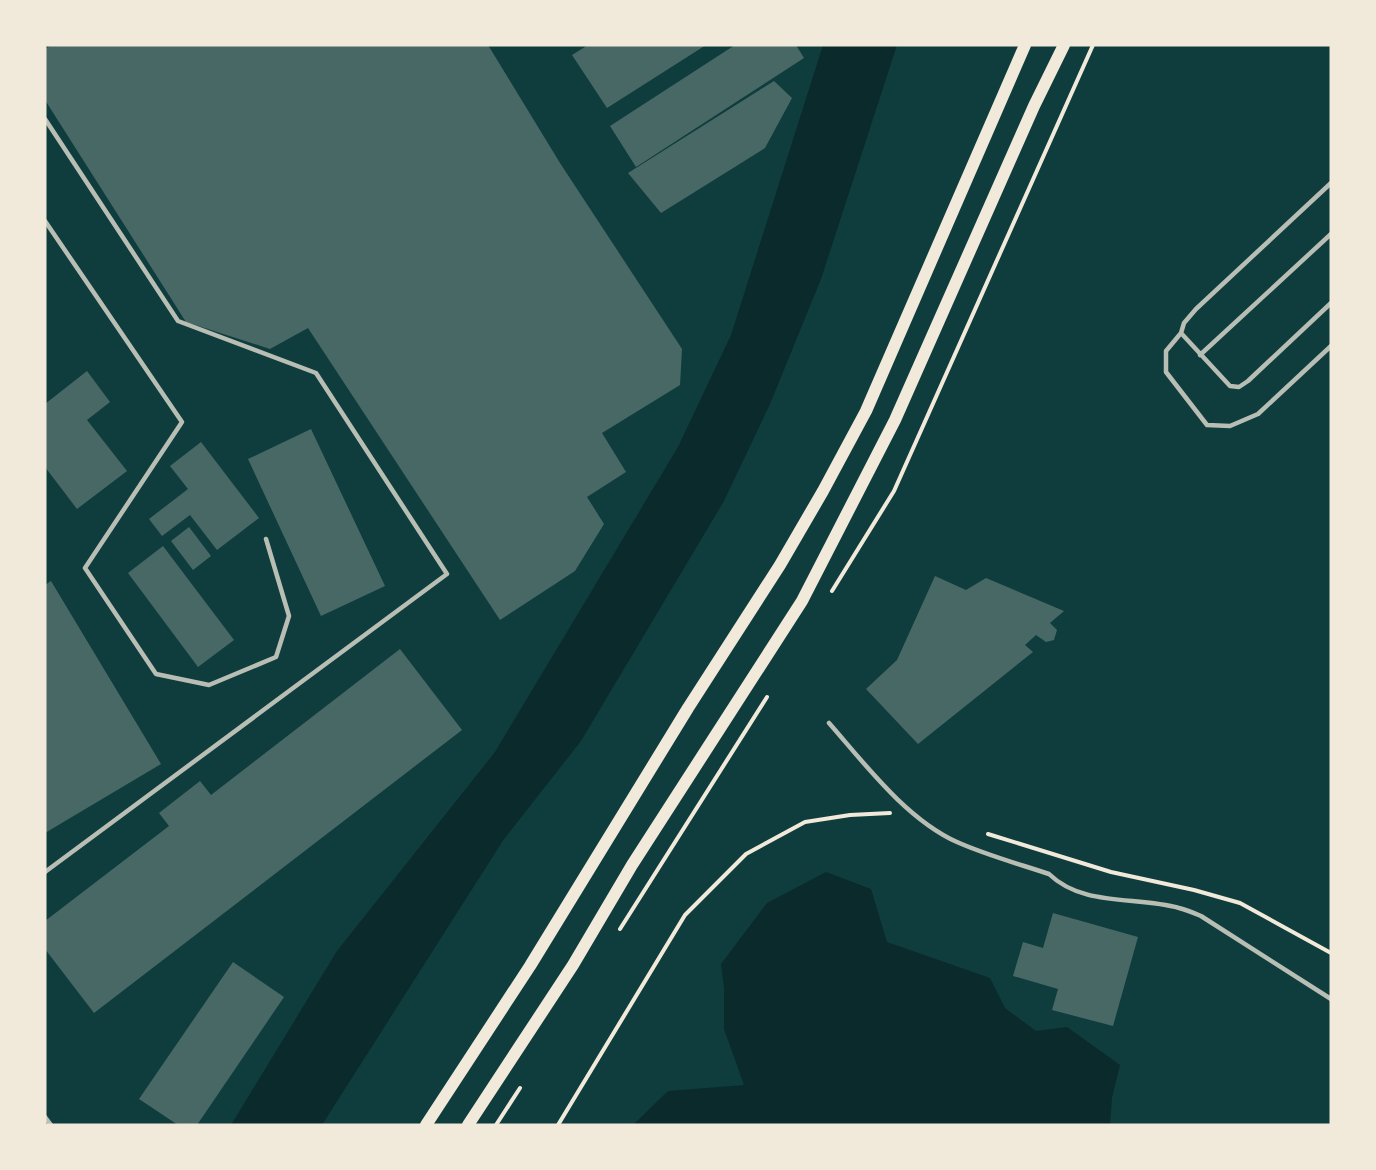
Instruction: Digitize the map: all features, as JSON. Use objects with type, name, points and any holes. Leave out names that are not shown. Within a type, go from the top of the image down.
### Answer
[{"type":"main road","points":[[426,1125],[530,966],[688,708],[780,565],[823,491],[866,411],[1024,45]]},
{"type":"main road","points":[[468,1125],[573,965],[632,866],[802,601],[895,420],[1034,106],[1064,45]]},
{"type":"lane","points":[[45,119],[178,321],[315,373],[447,574],[45,872]]},
{"type":"lane","points":[[1331,183],[1196,309],[1166,351],[1166,372],[1207,425],[1230,426],[1258,414],[1331,346]]},
{"type":"lane","points":[[45,222],[182,422],[85,567],[156,674],[209,685],[276,657],[289,616],[266,538]]},
{"type":"lane","points":[[1200,355],[1331,234]]},
{"type":"lane","points":[[1181,333],[1230,386],[1239,387],[1331,303]]},
{"type":"lane","points":[[829,723],[876,777],[916,817],[956,842],[1049,874],[1059,884],[1094,896],[1178,907],[1201,916],[1331,999]]},
{"type":"lane","points":[[45,1117],[51,1125]]},
{"type":"path","points":[[558,1125],[685,915],[746,854],[804,822],[850,815],[890,813],[916,817]]},
{"type":"path","points":[[982,832],[1100,869],[1194,890],[1239,903],[1331,953]]},
{"type":"water","points":[[823,45],[897,45],[821,279],[770,404],[724,501],[581,741],[504,839],[322,1125],[231,1125],[337,951],[495,752],[678,447],[731,335]]},
{"type":"water","points":[[826,872],[871,889],[887,942],[990,978],[1005,1008],[1036,1031],[1067,1027],[1120,1065],[1112,1098],[1110,1125],[633,1125],[668,1091],[744,1085],[724,1029],[724,988],[721,964],[767,903]]},
{"type":"building","points":[[51,45],[488,45],[560,163],[682,349],[680,385],[602,433],[626,472],[587,497],[604,524],[575,571],[500,620],[308,328],[270,349],[186,322],[45,100],[45,49]]},
{"type":"building","points":[[588,45],[706,45],[607,108],[572,55]]},
{"type":"building","points":[[735,45],[796,45],[804,58],[636,167],[610,126]]},
{"type":"building","points":[[774,81],[792,98],[765,148],[661,213],[628,173]]},
{"type":"building","points":[[87,371],[110,402],[87,420],[127,471],[77,509],[45,467],[45,404]]},
{"type":"building","points":[[311,429],[385,586],[321,616],[248,459]]},
{"type":"building","points":[[201,442],[259,518],[217,550],[190,515],[162,536],[149,519],[188,489],[170,466]]},
{"type":"building","points":[[189,527],[211,556],[193,570],[171,541]]},
{"type":"building","points":[[163,546],[234,640],[198,667],[128,573]]},
{"type":"building","points":[[935,576],[966,590],[986,578],[1064,611],[1050,623],[1057,630],[1054,640],[1046,642],[1036,635],[1025,645],[1033,652],[918,744],[866,689],[897,660]]},
{"type":"building","points":[[51,581],[161,764],[45,833],[45,585]]},
{"type":"building","points":[[400,649],[462,730],[94,1013],[45,949],[45,921],[169,826],[159,813],[200,781],[211,795]]},
{"type":"building","points":[[1053,913],[1138,937],[1113,1026],[1052,1010],[1058,989],[1013,976],[1023,942],[1043,948]]},
{"type":"building","points":[[233,962],[284,997],[197,1125],[178,1125],[139,1099]]}]
